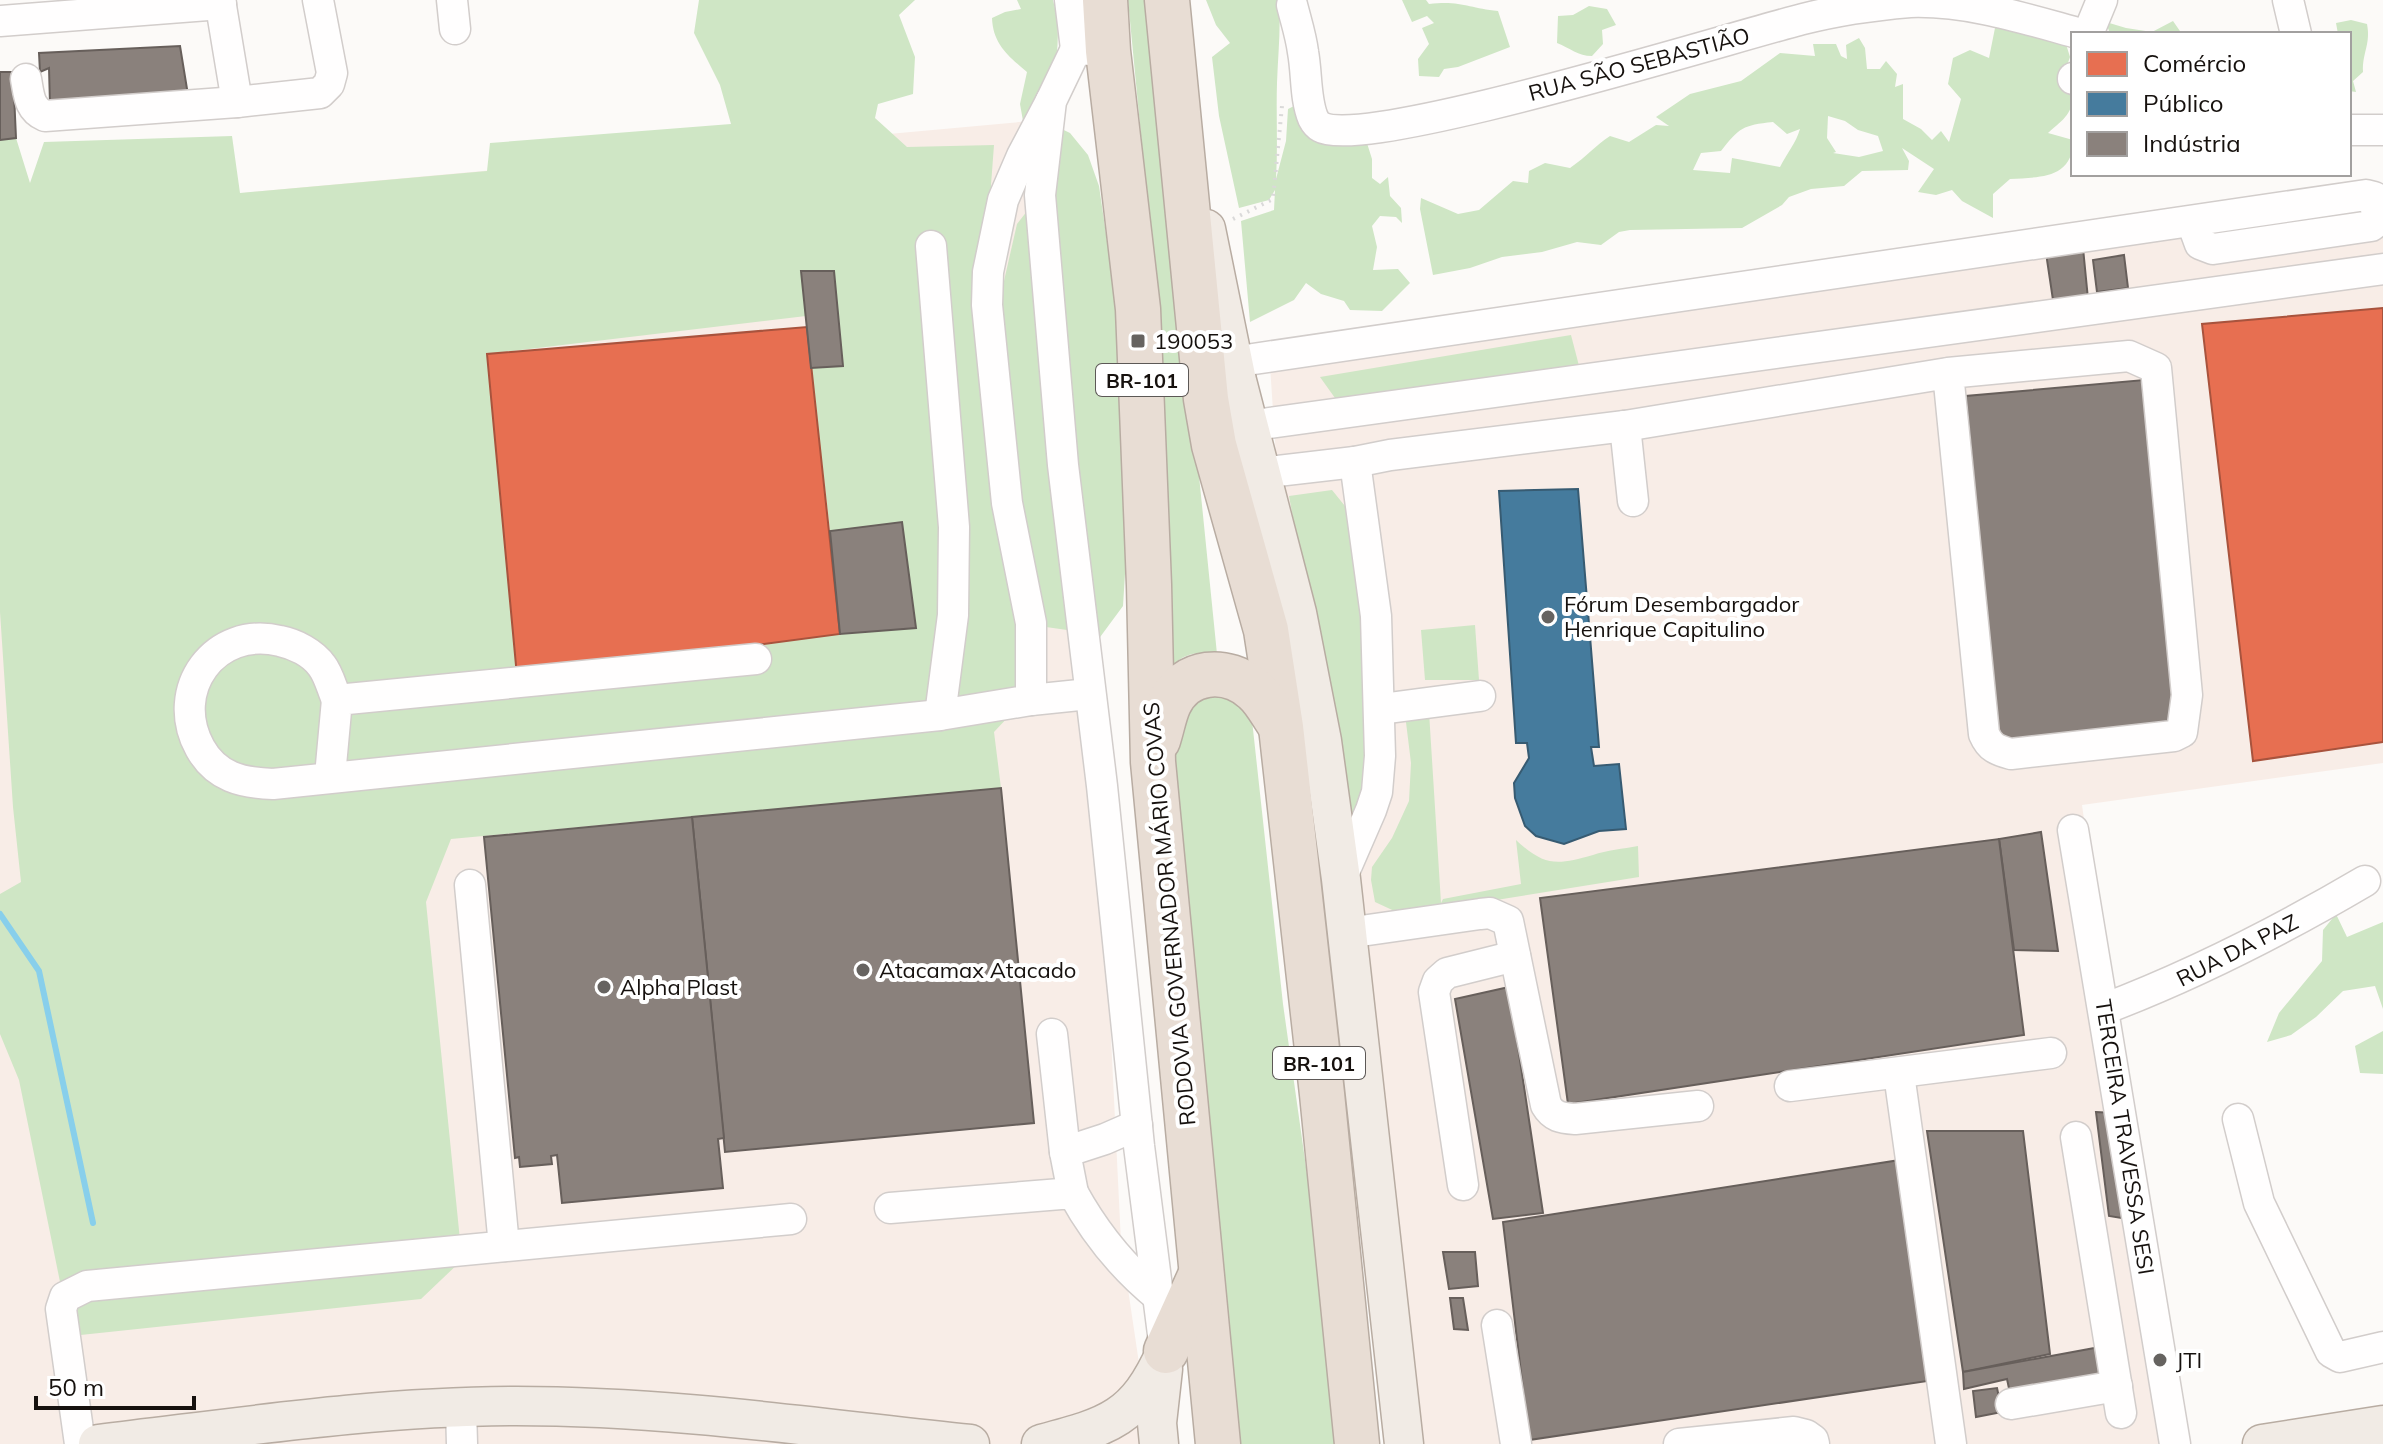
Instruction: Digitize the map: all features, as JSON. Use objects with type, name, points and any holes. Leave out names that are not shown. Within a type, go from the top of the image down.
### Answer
[{"type":"highway","name":"RODOVIA GOVERNADOR MÁRIO COVAS","points":[[1105,0],[1092,50],[1138,309],[1153,762],[1218,1444]]},
{"type":"highway","name":"BR-101","points":[[1167,0],[1209,414],[1214,445],[1266,630],[1281,727],[1321,1079],[1357,1444]]},
{"type":"highway","points":[[1153,762],[1170,701],[1179,688],[1201,675],[1227,675],[1245,683],[1261,698],[1281,727]]},
{"type":"highway","points":[[1166,1351],[1202,1271]]},
{"type":"highway","points":[[1352,1399],[1372,1444]]},
{"type":"main road","points":[[1179,132],[1194,174],[1231,353],[1294,602],[1322,741],[1341,879],[1404,1444]]},
{"type":"main road","points":[[1041,1444],[1092,1430],[1116,1419],[1135,1404],[1147,1389],[1166,1351]]},
{"type":"main road","points":[[1159,1444],[1159,1395],[1166,1351]]},
{"type":"main road","points":[[98,1444],[267,1424],[462,1432],[513,1406],[626,1408],[856,1438],[970,1444]]},
{"type":"main road","points":[[2268,1444],[2383,1426]]},
{"type":"street","points":[[26,79],[31,103],[36,112],[45,116],[320,93],[329,84],[332,73],[318,0]]},
{"type":"street","points":[[1031,700],[1031,623],[1005,488],[987,305],[988,272],[1003,200],[1022,156],[1051,101],[1092,50],[1070,0]]},
{"type":"street","points":[[2089,32],[2102,0]]},
{"type":"street","points":[[2288,0],[2296,32]]},
{"type":"street","name":"RUA SÃO SEBASTIÃO","points":[[1292,5],[1314,118],[1323,128],[1343,131],[1444,115],[1856,7],[1914,1],[1965,4],[2074,32]]},
{"type":"street","points":[[0,21],[220,2],[237,102]]},
{"type":"street","points":[[1051,101],[1040,195],[1063,465],[1102,786],[1137,1125],[1166,1351]]},
{"type":"street","points":[[2351,130],[2383,130]]},
{"type":"street","points":[[1231,353],[2383,189]]},
{"type":"street","points":[[1231,353],[2192,222],[2366,195],[2374,197],[2378,221],[2376,224],[2246,245],[2206,248],[2200,244],[2192,222]]},
{"type":"street","points":[[2284,208],[2292,237]]},
{"type":"street","points":[[2239,215],[2246,245]]},
{"type":"street","points":[[931,246],[954,527],[953,615],[940,715]]},
{"type":"street","points":[[1248,426],[2383,269]]},
{"type":"street","points":[[1261,473],[1625,426],[1948,373],[2129,356],[2156,368],[2187,695],[2182,732],[2174,736],[2011,754],[1988,744],[1984,734],[1948,373]]},
{"type":"street","points":[[1625,426],[1633,501]]},
{"type":"street","points":[[1341,879],[1377,792],[1380,700],[1376,616],[1355,462]]},
{"type":"street","points":[[1031,623],[1080,618]]},
{"type":"street","points":[[330,776],[337,700],[322,665],[287,642],[254,637],[226,647],[211,659],[200,673],[189,698],[188,716],[196,740],[204,755],[224,775],[251,783],[273,784],[940,715],[1089,694]]},
{"type":"street","points":[[337,700],[756,659]]},
{"type":"street","points":[[1380,700],[1479,689]]},
{"type":"street","name":"TERCEIRA TRAVESSA SESI","points":[[2073,830],[2175,1444]]},
{"type":"street","name":"RUA DA PAZ","points":[[2104,1009],[2214,964],[2301,919],[2365,881]]},
{"type":"street","points":[[470,885],[504,1246]]},
{"type":"street","points":[[1347,933],[1490,913],[1508,921],[1546,1105],[1551,1113],[1561,1118],[1575,1119],[1698,1106]]},
{"type":"street","points":[[1463,1185],[1434,992],[1438,981],[1447,973],[1515,956]]},
{"type":"street","points":[[1052,1034],[1065,1152],[1073,1193],[1088,1221],[1131,1275],[1159,1297]]},
{"type":"street","points":[[1790,1086],[2051,1053]]},
{"type":"street","points":[[1899,1074],[1951,1444]]},
{"type":"street","points":[[2238,1119],[2259,1203],[2331,1352],[2340,1357],[2383,1347]]},
{"type":"street","points":[[1065,1152],[1137,1125]]},
{"type":"street","points":[[2011,1404],[2119,1400],[2076,1137]]},
{"type":"street","points":[[890,1208],[1073,1193]]},
{"type":"street","points":[[80,1444],[61,1320],[65,1297],[77,1289],[102,1284],[791,1219]]},
{"type":"street","points":[[2105,1314],[2153,1306]]},
{"type":"street","points":[[1497,1325],[1516,1444]]},
{"type":"street","points":[[1679,1444],[1794,1432],[1806,1435],[1814,1444]]},
{"type":"path","points":[[1206,230],[1273,199],[1283,95]]},
{"type":"shaded area","points":[[1042,120],[1092,648],[1121,1242],[1151,1444],[0,1444],[0,215]]},
{"type":"shaded area","points":[[2383,202],[2383,763],[2082,805],[2153,1306],[2161,1444],[1415,1444],[1278,487],[1269,350]]},
{"type":"green space","points":[[699,0],[915,0],[899,15],[915,57],[913,94],[878,104],[875,118],[907,147],[994,145],[991,185],[996,210],[988,302],[1026,698],[994,732],[1001,788],[451,839],[426,902],[462,1260],[421,1299],[71,1336],[19,1080],[0,1034],[0,894],[21,882],[0,612],[0,140],[16,138],[30,183],[44,142],[232,136],[240,193],[487,171],[490,143],[731,124],[720,85],[694,33]],"holes":[[[801,271],[833,271],[843,366],[811,368],[830,531],[902,522],[916,628],[840,634],[517,676],[487,354],[806,316]]]},
{"type":"green space","points":[[1017,0],[1053,0],[1057,46],[1043,120],[1070,133],[1088,155],[1099,186],[1114,289],[1132,347],[1129,510],[1123,606],[1092,648],[1041,120],[1023,121],[1020,104],[1027,72],[1003,49],[993,27],[992,18],[1021,9]]},
{"type":"green space","points":[[1128,0],[1151,0],[1217,654],[1198,653],[1184,657],[1159,679],[1155,281]]},
{"type":"green space","points":[[1206,0],[1279,0],[1276,179],[1286,141],[1288,109],[1300,103],[1366,140],[1372,159],[1372,178],[1380,184],[1388,177],[1390,196],[1401,208],[1402,223],[1396,217],[1380,216],[1372,226],[1377,247],[1373,270],[1398,269],[1410,283],[1382,311],[1350,310],[1344,301],[1321,294],[1306,283],[1294,300],[1250,322],[1241,221],[1274,210],[1275,190],[1269,200],[1239,208],[1219,116],[1212,57],[1230,43],[1216,25]]},
{"type":"green space","points":[[1402,0],[1426,0],[1429,4],[1457,4],[1498,11],[1510,47],[1458,67],[1444,69],[1439,77],[1419,76],[1418,59],[1429,44],[1422,28],[1434,23],[1427,16],[1412,22]]},
{"type":"green space","points":[[1589,6],[1607,9],[1616,25],[1602,30],[1603,44],[1592,56],[1557,43],[1558,16],[1573,15]]},
{"type":"green space","points":[[2351,20],[2367,24],[2363,72],[2353,81],[2356,92],[2351,91],[2351,32],[2338,32],[2336,23]]},
{"type":"green space","points":[[2173,21],[2181,32],[2152,32]]},
{"type":"green space","points":[[2106,22],[2152,32],[2109,32]]},
{"type":"green space","points":[[1996,23],[2065,41],[2070,57],[2061,83],[2071,90],[2071,105],[2067,115],[2048,133],[2071,139],[2071,155],[2061,169],[2053,173],[2010,179],[1993,194],[1993,218],[1962,201],[1952,190],[1936,195],[1918,192],[1934,169],[1902,148],[1909,161],[1908,170],[1862,171],[1844,186],[1811,189],[1789,197],[1782,205],[1742,228],[1630,230],[1619,232],[1601,245],[1577,242],[1433,275],[1420,209],[1421,198],[1458,214],[1479,210],[1513,181],[1528,183],[1529,171],[1545,163],[1570,168],[1610,136],[1629,142],[1656,125],[1669,126],[1656,117],[1690,94],[1741,81],[1780,53],[1815,56],[1813,44],[1836,44],[1841,56],[1847,59],[1846,45],[1859,38],[1865,48],[1867,69],[1880,69],[1886,61],[1897,74],[1895,87],[1903,84],[1903,119],[1921,129],[1932,140],[1941,131],[1949,142],[1961,99],[1948,84],[1953,58],[1970,50],[1989,58]],"holes":[[[1828,116],[1845,121],[1858,130],[1878,136],[1883,151],[1859,157],[1833,153],[1836,152],[1827,138]],[[1773,122],[1787,134],[1800,129],[1780,167],[1732,158],[1730,173],[1693,170],[1701,153],[1721,151],[1742,129]]]},
{"type":"green space","points":[[1038,197],[1077,613],[1067,630],[1046,627],[1022,539],[1001,294],[1017,224]]},
{"type":"green space","points":[[1571,335],[1584,385],[1360,406],[1335,398],[1320,377]]},
{"type":"green space","points":[[1332,490],[1353,516],[1376,761],[1350,839],[1340,768],[1289,496]]},
{"type":"green space","points":[[1475,625],[1479,680],[1425,680],[1421,630]]},
{"type":"green space","points":[[1218,696],[1236,701],[1251,711],[1283,1004],[1337,1387],[1341,1444],[1236,1444],[1166,760],[1176,717],[1199,700]]},
{"type":"green space","points":[[1429,712],[1441,903],[1443,899],[1521,884],[1516,840],[1535,855],[1560,862],[1638,846],[1639,877],[1403,915],[1375,902],[1372,867],[1392,838],[1409,801],[1411,763],[1405,714]]},
{"type":"green space","points":[[2336,914],[2347,937],[2383,922],[2383,1009],[2375,986],[2343,991],[2316,1017],[2291,1035],[2267,1042],[2279,1013],[2322,961],[2323,930]]},
{"type":"green space","points":[[2383,1031],[2383,1074],[2360,1073],[2355,1046]]},
{"type":"building: Comércio","points":[[2383,308],[2383,742],[2253,761],[2202,324]]},
{"type":"building: Comércio","points":[[807,327],[840,634],[517,676],[487,354]]},
{"type":"building: Público","name":"Fórum Desembargador Henrique Capitulino","points":[[1578,489],[1599,747],[1591,747],[1594,766],[1619,764],[1626,829],[1599,831],[1564,844],[1536,836],[1525,826],[1515,798],[1514,783],[1529,758],[1527,743],[1516,743],[1499,491]]},
{"type":"building: Indústria","points":[[180,46],[188,95],[50,104],[49,68],[40,72],[39,53]]},
{"type":"building: Indústria","points":[[0,72],[13,72],[16,138],[0,140]]},
{"type":"building: Indústria","points":[[2083,248],[2088,299],[2053,300],[2046,253]]},
{"type":"building: Indústria","points":[[2124,255],[2128,288],[2097,292],[2093,260]]},
{"type":"building: Indústria","points":[[801,271],[834,271],[843,366],[811,368]]},
{"type":"building: Indústria","points":[[2144,380],[2176,729],[1998,744],[1966,396]]},
{"type":"building: Indústria","points":[[902,522],[916,628],[840,634],[830,531]]},
{"type":"building: Indústria","name":"Atacamax Atacado","points":[[1001,788],[1034,1123],[725,1152],[692,817]]},
{"type":"building: Indústria","name":"Alpha Plast","points":[[692,817],[724,1138],[718,1139],[723,1188],[562,1203],[557,1155],[551,1156],[552,1164],[520,1167],[519,1157],[515,1158],[484,837]]},
{"type":"building: Indústria","points":[[2041,832],[2058,951],[2014,950],[1999,839]]},
{"type":"building: Indústria","points":[[1999,839],[2024,1035],[1568,1104],[1540,898]]},
{"type":"building: Indústria","points":[[1509,987],[1543,1213],[1493,1219],[1455,999]]},
{"type":"building: Indústria","points":[[2096,1112],[2113,1113],[2128,1219],[2109,1216]]},
{"type":"building: Indústria","points":[[1927,1131],[2023,1131],[2050,1354],[1963,1372]]},
{"type":"building: Indústria","points":[[1900,1160],[1941,1379],[1529,1440],[1503,1222]]},
{"type":"building: Indústria","points":[[1443,1252],[1475,1252],[1478,1286],[1449,1289]]},
{"type":"building: Indústria","points":[[1450,1298],[1463,1298],[1468,1330],[1454,1329]]},
{"type":"building: Indústria","points":[[2100,1347],[2104,1379],[2010,1393],[2007,1379],[1964,1389],[1963,1372]]},
{"type":"building: Indústria","points":[[1997,1388],[2002,1412],[1976,1417],[1973,1391]]},
{"type":"waterway","points":[[0,914],[39,971],[93,1223]]},
{"type":"place","name":"190053","points":[[1138,341]]},
{"type":"place","name":"Fórum Desembargador Henrique Capitulino","points":[[1548,617]]},
{"type":"place","name":"Atacamax Atacado","points":[[863,970]]},
{"type":"place","name":"Alpha Plast","points":[[604,987]]},
{"type":"place","name":"JTI","points":[[2160,1360]]}]
